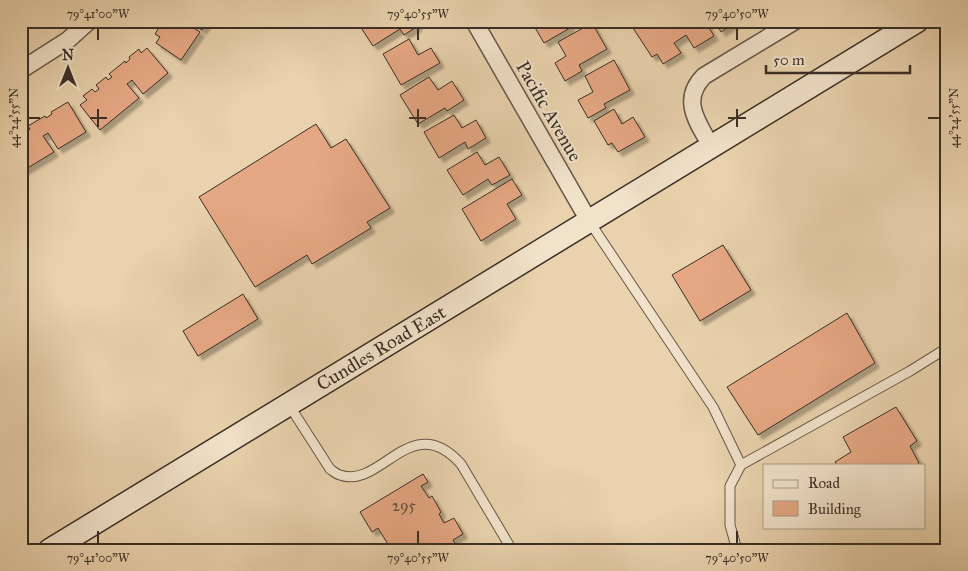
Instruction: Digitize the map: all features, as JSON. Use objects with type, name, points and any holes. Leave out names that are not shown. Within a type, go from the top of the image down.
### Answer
[{"type":"main road","name":"Cundles Road East","points":[[50,550],[917,21]]},
{"type":"street","points":[[21,70],[68,40],[89,21]]},
{"type":"street","name":"Pacific Avenue","points":[[474,21],[589,221]]},
{"type":"street","points":[[711,146],[694,115],[692,106],[694,89],[704,76],[795,21]]},
{"type":"lane","points":[[589,221],[713,406],[741,465]]},
{"type":"lane","points":[[737,550],[730,525],[730,486],[741,465],[910,371],[947,348]]},
{"type":"lane","points":[[288,405],[330,469],[340,476],[352,477],[364,474],[403,451],[416,446],[429,444],[440,446],[460,464],[512,550]]},
{"type":"building","points":[[167,21],[189,21],[187,24],[200,32],[181,60],[156,43],[160,37],[155,34],[162,23],[165,25]]},
{"type":"building","points":[[189,21],[208,21],[202,30]]},
{"type":"building","points":[[361,21],[415,21],[418,26],[404,35],[400,29],[373,46],[358,23]]},
{"type":"building","points":[[543,21],[575,21],[569,25],[570,28],[544,43],[534,26]]},
{"type":"building","points":[[644,21],[705,21],[714,36],[694,48],[686,35],[674,43],[681,53],[663,64],[657,54],[652,57],[633,28]]},
{"type":"building","points":[[715,21],[738,21],[721,32]]},
{"type":"building","points":[[592,23],[607,49],[579,65],[582,71],[565,81],[555,63],[566,56],[558,42]]},
{"type":"building","points":[[409,39],[418,55],[431,48],[440,63],[401,85],[383,54]]},
{"type":"building","points":[[147,48],[168,73],[143,94],[132,80],[127,84],[139,98],[100,130],[80,105],[87,100],[83,96],[92,89],[95,92],[99,89],[96,85],[106,77],[108,80],[112,77],[109,74],[125,61],[126,63],[130,59],[129,57],[139,49],[141,53]]},
{"type":"building","points":[[614,60],[630,90],[604,104],[606,108],[588,118],[578,100],[593,92],[585,76]]},
{"type":"building","points":[[429,77],[438,90],[452,81],[464,100],[447,111],[445,108],[418,124],[400,95]]},
{"type":"building","points":[[68,102],[86,132],[58,149],[48,133],[43,136],[54,152],[21,172],[21,129],[23,128],[25,132],[30,129],[28,126],[45,116],[46,118],[52,114],[51,112]]},
{"type":"building","points":[[614,109],[622,124],[633,117],[645,137],[618,152],[612,143],[608,145],[594,121]]},
{"type":"building","points":[[454,115],[462,128],[476,120],[486,138],[468,149],[465,142],[439,158],[424,132]]},
{"type":"building","points":[[316,124],[331,148],[346,139],[390,208],[367,222],[371,228],[312,264],[307,255],[255,287],[199,197]]},
{"type":"building","points":[[477,152],[485,165],[499,157],[510,175],[492,185],[488,179],[463,195],[447,170]]},
{"type":"building","points":[[512,179],[522,195],[507,204],[516,219],[481,241],[462,209]]},
{"type":"building","points":[[723,245],[751,290],[700,321],[672,275]]},
{"type":"building","points":[[243,294],[258,319],[198,356],[183,331]]},
{"type":"building","points":[[847,313],[875,363],[758,435],[727,387]]},
{"type":"building","points":[[896,407],[917,441],[910,446],[919,463],[836,464],[835,462],[851,452],[843,437]]},
{"type":"building","points":[[423,474],[428,482],[421,486],[429,498],[432,496],[441,512],[439,514],[444,523],[454,518],[463,534],[453,540],[459,550],[394,550],[391,545],[389,546],[378,528],[372,532],[360,512]]}]
